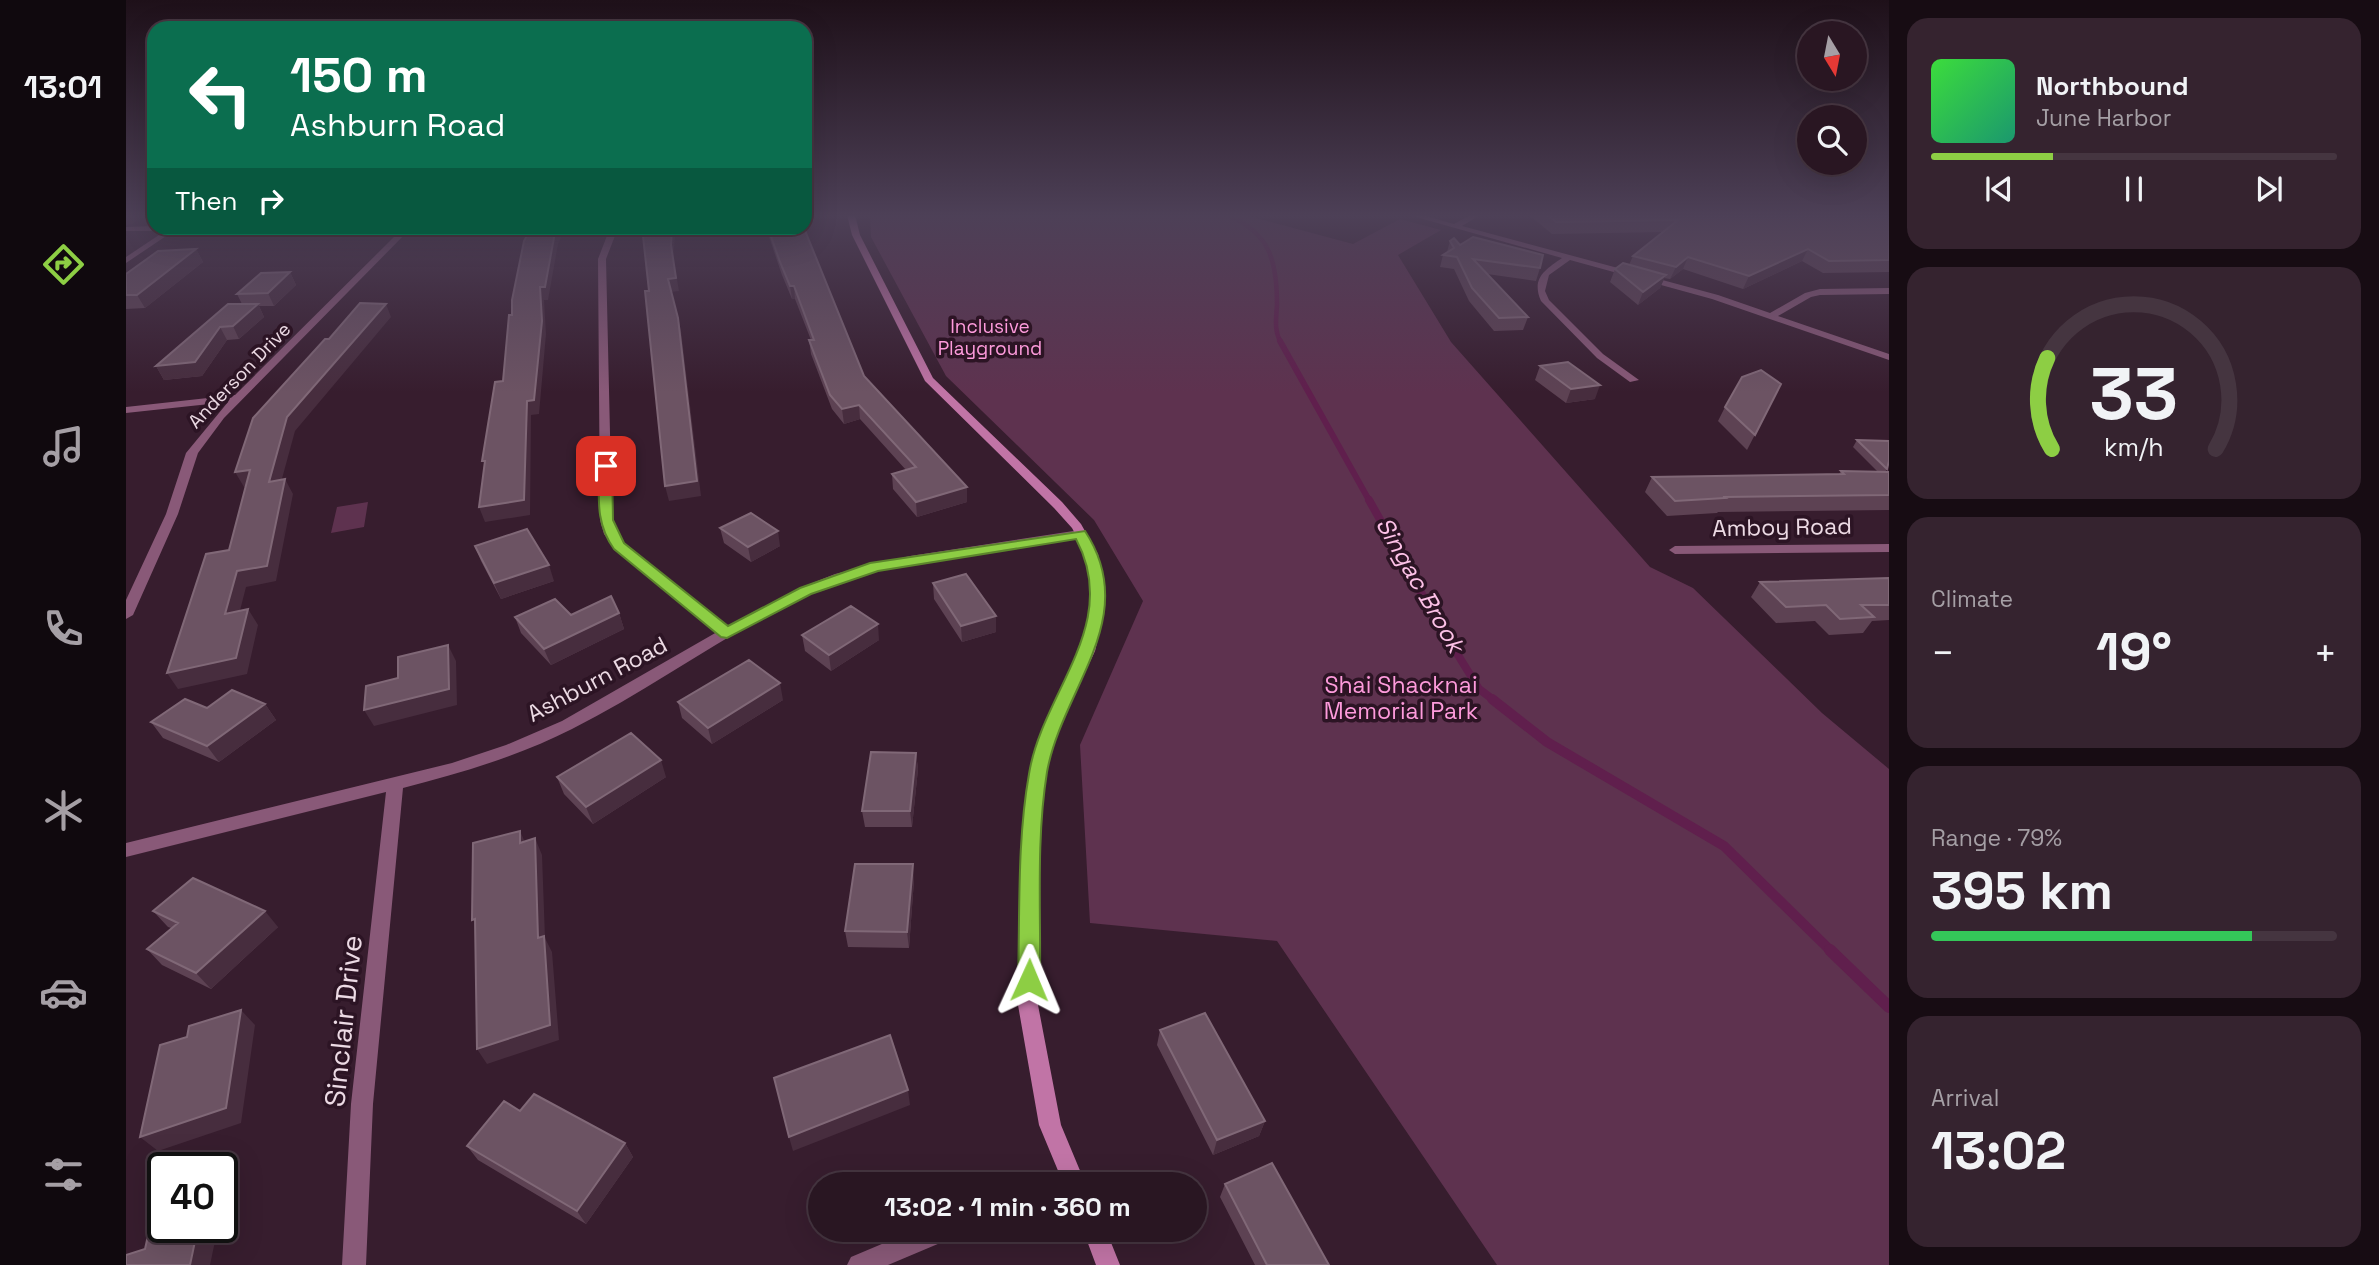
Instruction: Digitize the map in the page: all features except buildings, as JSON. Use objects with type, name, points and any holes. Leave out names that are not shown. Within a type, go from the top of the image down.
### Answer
[{"type":"street","name":"Anderson Drive","points":[[126,615],[172,514],[192,453],[220,416],[362,274]]},
{"type":"street","points":[[602,274],[606,520],[610,534],[619,546],[727,633]]},
{"type":"street","points":[[876,274],[929,379],[1058,505],[1091,554],[1098,586],[1097,614],[1087,651],[1049,732],[1038,770],[1033,807],[1028,1005],[1050,1125],[1065,1172]]},
{"type":"street","points":[[1545,274],[1541,291],[1545,301],[1600,356],[1634,380]]},
{"type":"street","points":[[1629,274],[1773,315],[1889,357]]},
{"type":"street","points":[[1773,315],[1808,295],[1820,292],[1889,291]]},
{"type":"street","points":[[126,410],[239,398]]},
{"type":"street","name":"Ashburn Road","points":[[126,850],[454,769],[512,749],[567,725],[805,591],[875,566],[1080,534]]},
{"type":"street","name":"Amboy Road","points":[[1675,550],[1889,548]]},
{"type":"street","name":"Sinclair Drive","points":[[354,1265],[362,1104],[396,783]]},
{"type":"street","points":[[859,1265],[915,1242]]},
{"type":"street","points":[[1099,1242],[1108,1265]]},
{"type":"green space","name":"Shai Shacknai Memorial Park","points":[[891,274],[1410,274],[1451,342],[1650,567],[1693,588],[1822,713],[1889,769],[1889,1265],[1497,1265],[1277,941],[1090,923],[1080,745],[1143,601],[1094,520],[946,376]]},
{"type":"green space","points":[[368,502],[364,527],[331,533],[337,507]]},
{"type":"waterway","name":"Singac Brook","points":[[1275,274],[1276,325],[1281,342]]},
{"type":"waterway","name":"Singac Brook","points":[[1281,342],[1370,502]]},
{"type":"waterway","name":"Singac Brook","points":[[1369,500],[1479,689],[1495,701]]},
{"type":"waterway","name":"Singac Brook","points":[[1492,699],[1547,742],[1724,846],[1832,952]]},
{"type":"waterway","name":"Singac Brook","points":[[1830,950],[1889,1007]]},
{"type":"route","points":[[606,466],[606,520],[610,534],[619,546],[727,633],[805,591],[875,566],[1080,534],[1091,554],[1098,586],[1097,614],[1087,651],[1049,732],[1038,770],[1033,807],[1029,980]]},
{"type":"park label","name":"Inclusive Playground","points":[[990,337]]}]
